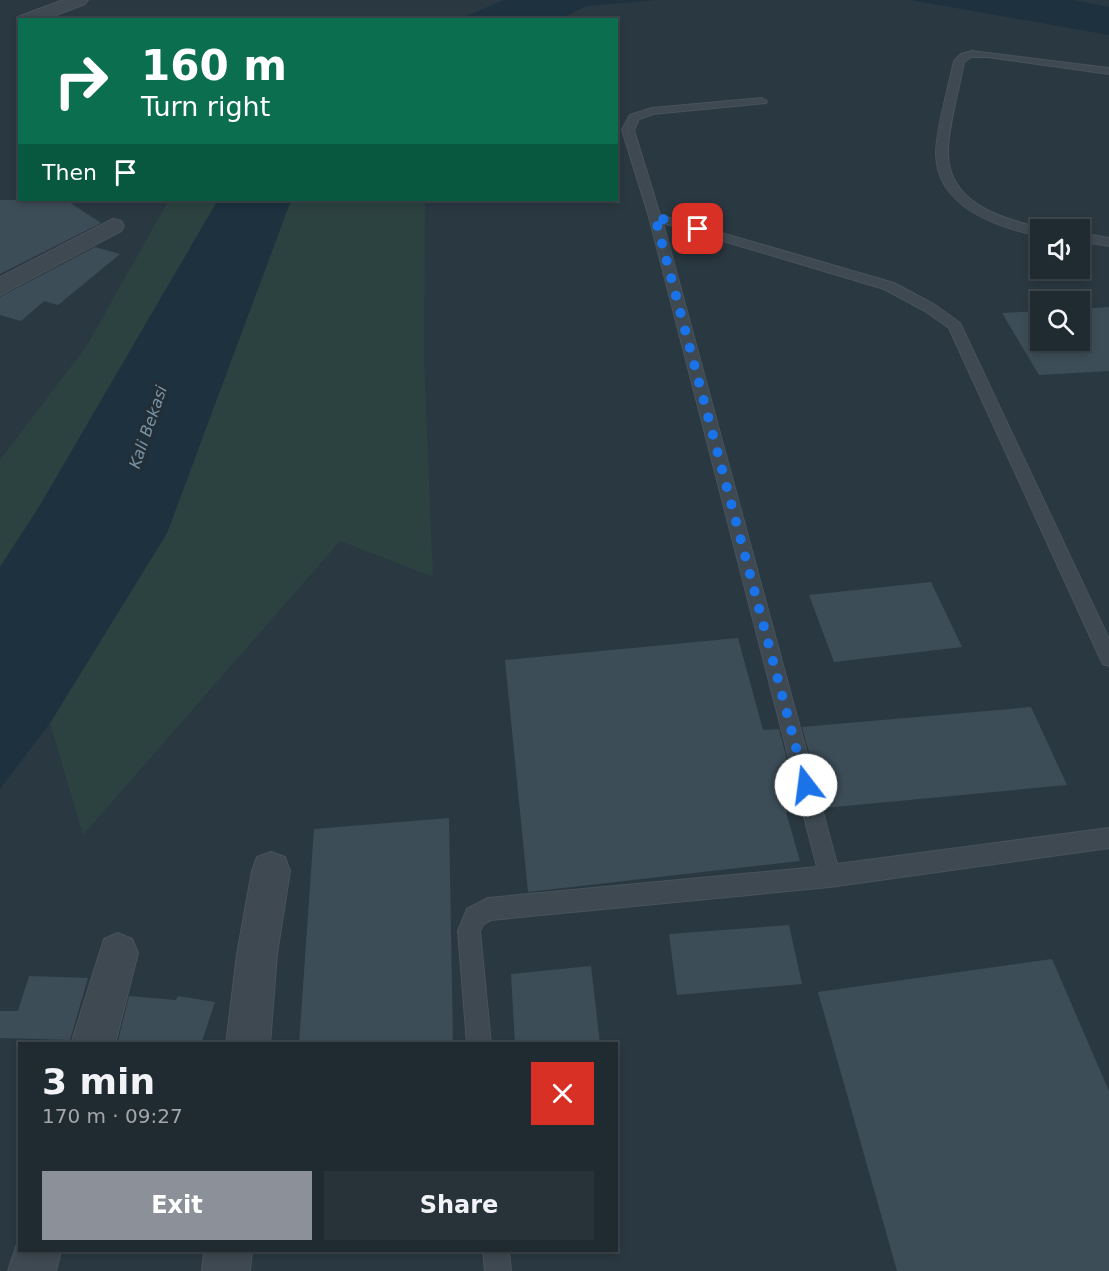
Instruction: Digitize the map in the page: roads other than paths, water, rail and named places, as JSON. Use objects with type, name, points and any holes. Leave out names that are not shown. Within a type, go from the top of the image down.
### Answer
[{"type":"street","points":[[31,18],[79,0]]},
{"type":"street","points":[[0,287],[113,226]]},
{"type":"street","points":[[248,1042],[257,954],[271,871]]},
{"type":"street","points":[[94,1042],[118,953]]},
{"type":"street","points":[[32,1271],[37,1252]]},
{"type":"street","points":[[226,1271],[228,1252]]},
{"type":"lane","points":[[1030,230],[1012,228],[980,214],[952,187],[943,168],[942,153],[959,61],[964,56],[987,54],[1109,71]]},
{"type":"lane","points":[[762,102],[652,111],[634,117],[628,130],[655,217],[830,876]]},
{"type":"lane","points":[[655,217],[889,286],[930,308],[955,326],[1109,658]]},
{"type":"lane","points":[[1090,239],[1109,242]]},
{"type":"lane","points":[[478,1042],[469,931],[473,920],[483,911],[492,908],[830,876],[1109,838]]},
{"type":"lane","points":[[496,1252],[498,1271]]},
{"type":"water","points":[[504,0],[654,0],[587,6],[562,18],[462,18]]},
{"type":"water","points":[[911,0],[1074,0],[1109,7],[1109,35]]},
{"type":"water","name":"Kali Bekasi","points":[[217,201],[291,201],[167,533],[50,723],[0,789],[0,567],[39,507]]}]
